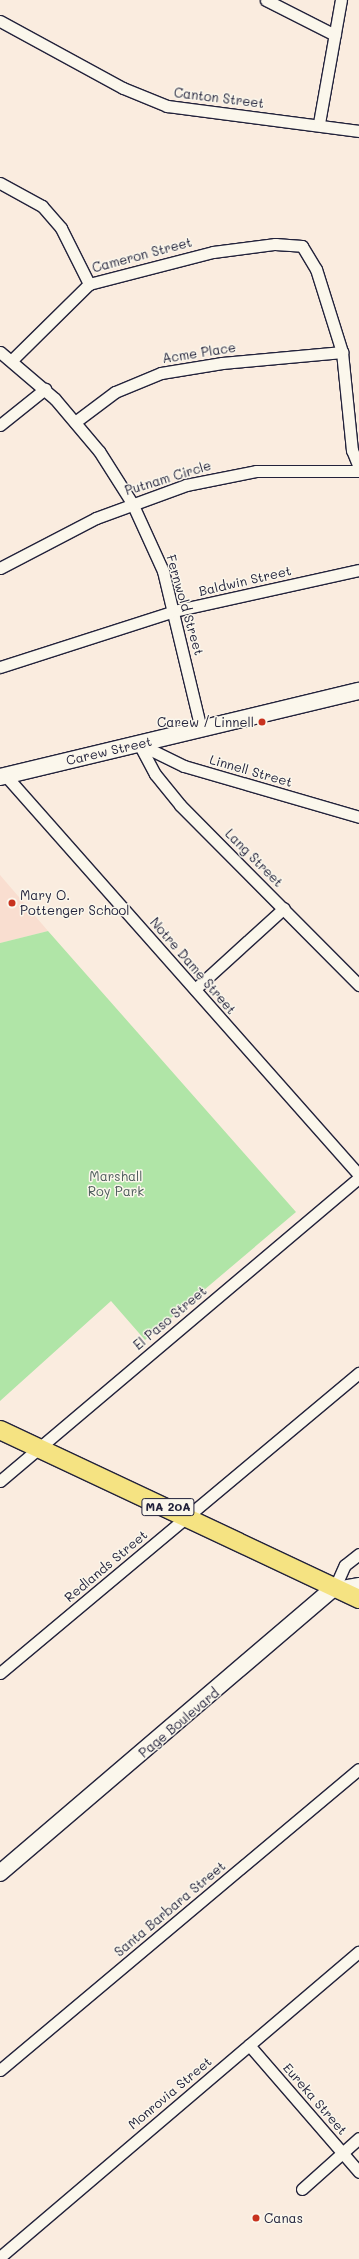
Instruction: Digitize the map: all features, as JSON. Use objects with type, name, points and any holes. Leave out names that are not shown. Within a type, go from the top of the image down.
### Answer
[{"type":"main road","name":"MA 20A","points":[[0,1430],[188,1516],[359,1599]]},
{"type":"street","points":[[266,0],[335,35]]},
{"type":"street","points":[[319,123],[341,0]]},
{"type":"street","name":"Canton Street","points":[[0,21],[123,88],[167,106],[319,123],[359,131]]},
{"type":"street","points":[[0,183],[42,206],[52,217],[61,228],[89,284]]},
{"type":"street","name":"Cameron Street","points":[[12,360],[89,284],[176,260],[237,247],[302,246],[316,269],[342,352]]},
{"type":"street","name":"Fernwold Street","points":[[0,352],[12,360],[45,389],[75,422],[99,451],[132,503],[163,571],[174,611],[201,729]]},
{"type":"street","points":[[342,352],[352,450],[359,467]]},
{"type":"street","name":"Acme Place","points":[[75,422],[115,392],[161,373],[222,362],[342,352]]},
{"type":"street","points":[[0,425],[45,389]]},
{"type":"street","name":"Putnam Circle","points":[[0,568],[132,503],[193,483],[256,471],[359,471]]},
{"type":"street","name":"Baldwin Street","points":[[0,667],[174,611],[359,570]]},
{"type":"street","name":"Carew Street","points":[[3,776],[359,691]]},
{"type":"street","name":"Linnell Street","points":[[139,744],[184,766],[359,817]]},
{"type":"street","name":"Lang Street","points":[[139,744],[155,774],[180,805],[358,980]]},
{"type":"street","name":"Notre Dame Street","points":[[3,776],[195,989],[359,1176]]},
{"type":"street","points":[[195,989],[284,908]]},
{"type":"street","name":"El Paso Street","points":[[0,1481],[359,1176]]},
{"type":"street","name":"Redlands Street","points":[[0,1673],[359,1373]]},
{"type":"street","points":[[335,1587],[345,1565],[359,1554]]},
{"type":"street","points":[[335,1587],[359,1583]]},
{"type":"street","name":"Page Boulevard","points":[[0,1873],[335,1587]]},
{"type":"street","name":"Santa Barbara Street","points":[[0,2070],[359,1769]]},
{"type":"street","name":"Monrovia Street","points":[[0,2257],[359,1952]]},
{"type":"street","name":"Eureka Street","points":[[249,2044],[359,2172]]},
{"type":"street","points":[[302,2189],[359,2138]]},
{"type":"shaded area","name":"Mary O. Pottenger School","points":[[0,875],[48,931],[0,943]]},
{"type":"green space","name":"Marshall Roy Park","points":[[48,931],[296,1212],[145,1340],[111,1301],[0,1401],[0,943]]},
{"type":"place","name":"Carew / Linnell","points":[[262,722]]},
{"type":"place","name":"Mary O. Pottenger School","points":[[12,903]]},
{"type":"place","name":"Canas","points":[[256,2218]]}]
